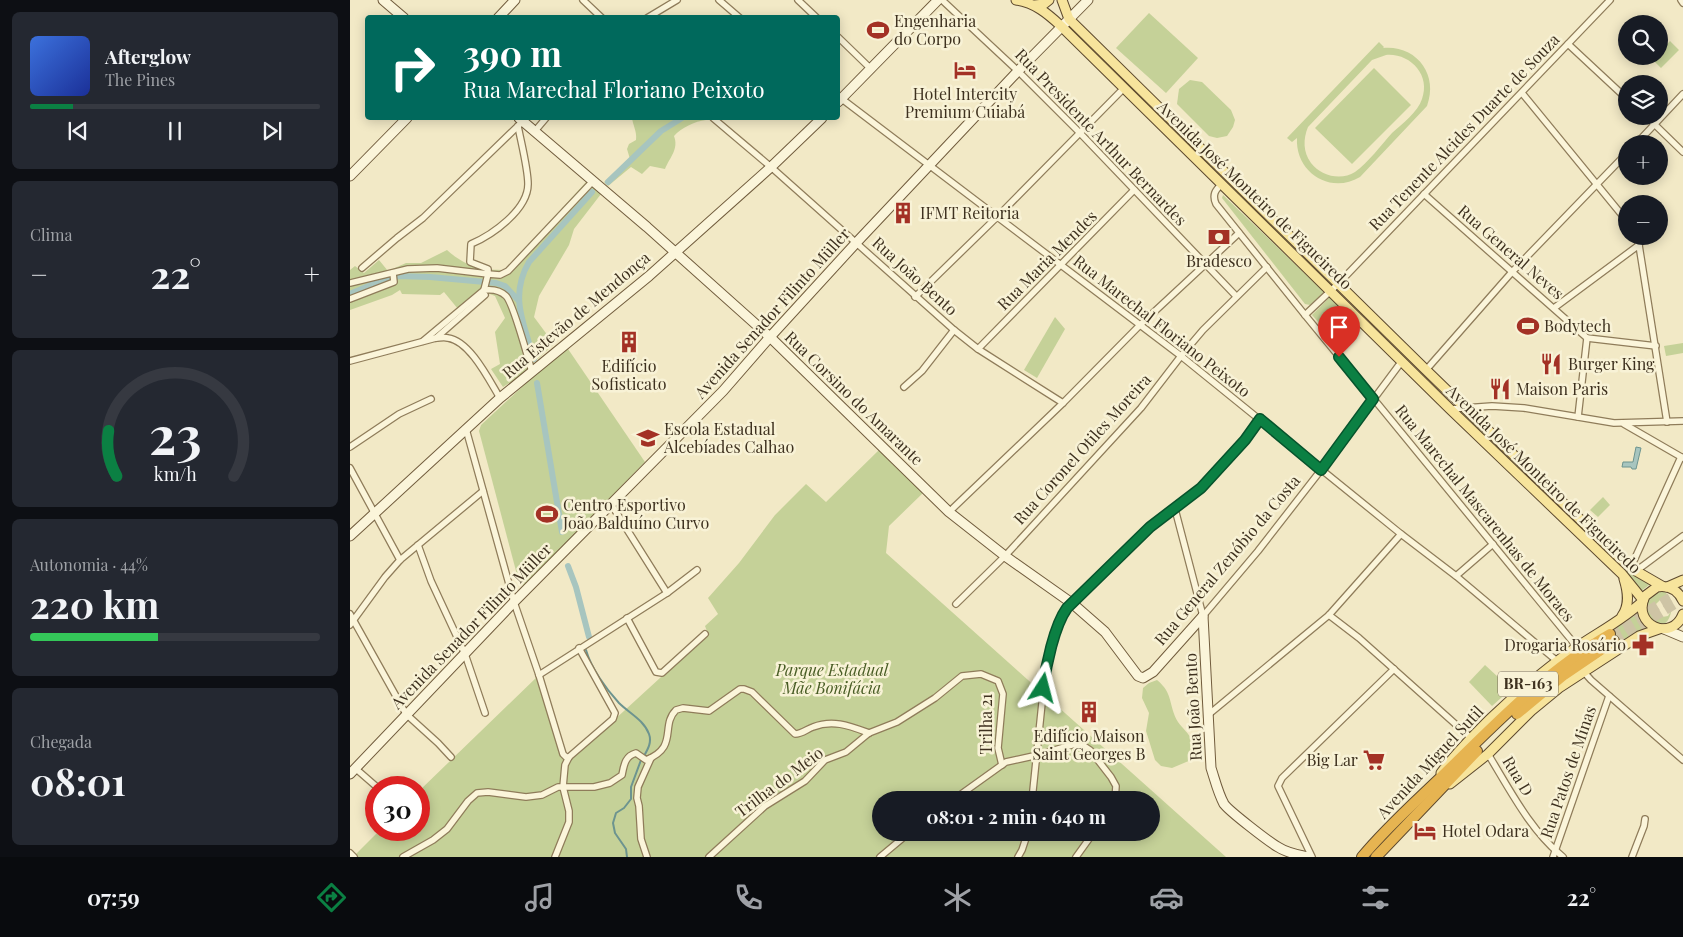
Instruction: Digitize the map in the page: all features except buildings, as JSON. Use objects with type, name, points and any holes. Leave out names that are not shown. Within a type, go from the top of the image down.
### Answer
[{"type":"highway","name":"BR-163","points":[[1434,790],[1524,708],[1612,637]]},
{"type":"highway","name":"Avenida Miguel Sutil","points":[[1362,857],[1371,846],[1434,790]]},
{"type":"highway","name":"Avenida Miguel Sutil","points":[[1376,857],[1434,790]]},
{"type":"main road","points":[[1016,0],[1035,5],[1044,4],[1049,0]]},
{"type":"main road","points":[[1062,0],[1069,19]]},
{"type":"main road","name":"Avenida José Monteiro de Figueiredo","points":[[1035,5],[1062,26],[1450,409],[1622,574],[1643,600]]},
{"type":"main road","name":"Avenida José Monteiro de Figueiredo","points":[[1069,19],[1426,370],[1634,569],[1665,587],[1676,591],[1683,601]]},
{"type":"main road","points":[[1620,619],[1626,611],[1628,596],[1622,574]]},
{"type":"main road","name":"BR-163","points":[[1643,600],[1652,589],[1665,587],[1683,580]]},
{"type":"main road","points":[[1643,600],[1642,610],[1644,618],[1651,625],[1661,629]]},
{"type":"main road","name":"Avenida Miguel Sutil","points":[[1434,790],[1449,761],[1515,695],[1557,661],[1620,619],[1643,600]]},
{"type":"main road","name":"BR-163","points":[[1661,629],[1676,624],[1683,614]]},
{"type":"main road","name":"Avenida Miguel Sutil","points":[[1434,790],[1488,754],[1531,711],[1559,688],[1639,636],[1661,629]]},
{"type":"street","points":[[383,0],[400,15]]},
{"type":"street","points":[[502,15],[515,0]]},
{"type":"street","points":[[583,0],[599,15]]},
{"type":"street","points":[[652,15],[677,0]]},
{"type":"street","points":[[719,0],[736,15]]},
{"type":"street","points":[[798,0],[814,15]]},
{"type":"street","points":[[840,98],[872,69],[938,0]]},
{"type":"street","name":"Rua Presidente Arthur Bernardes","points":[[942,0],[1018,71],[1079,132],[1236,296]]},
{"type":"street","name":"Avenida Senador Filinto Müller","points":[[352,768],[723,391],[928,165],[1088,0]]},
{"type":"street","name":"Rua Tenente Alcides Duarte de Souza","points":[[1305,315],[1339,283],[1610,0]]},
{"type":"street","points":[[840,39],[872,69]]},
{"type":"street","points":[[1568,44],[1618,91]]},
{"type":"street","points":[[915,297],[1124,88]]},
{"type":"street","points":[[1522,93],[1618,210]]},
{"type":"street","points":[[1668,110],[1683,94]]},
{"type":"street","name":"Rua Marechal Floriano Peixoto","points":[[840,100],[998,216],[1181,356],[1321,470],[1456,576],[1557,661]]},
{"type":"street","points":[[350,176],[404,120]]},
{"type":"street","points":[[535,130],[544,120]]},
{"type":"street","name":"Rua João Bento","points":[[715,120],[954,330],[978,349],[1063,403]]},
{"type":"street","name":"Rua Estevão de Mendonça","points":[[350,536],[500,398],[675,253],[771,167],[820,120]]},
{"type":"street","points":[[436,338],[486,284],[488,269],[470,262],[471,244],[483,239],[503,224],[520,207],[526,194],[528,184],[520,122]]},
{"type":"street","points":[[362,268],[396,238],[423,218],[520,122]]},
{"type":"street","name":"Rua Corsino do Amarante","points":[[520,122],[535,130],[770,337],[949,512],[1005,556],[1072,604],[1105,632],[1138,676],[1143,678]]},
{"type":"street","points":[[1644,135],[1653,125]]},
{"type":"street","points":[[1655,125],[1683,152]]},
{"type":"street","points":[[1426,370],[1512,272],[1618,163]]},
{"type":"street","points":[[423,341],[486,284],[508,272],[593,181]]},
{"type":"street","name":"Rua Marechal Mascarenhas de Moraes","points":[[1222,184],[1216,190],[1215,201],[1239,233],[1577,647]]},
{"type":"street","name":"Rua Maria Mendes","points":[[978,349],[1134,190]]},
{"type":"street","name":"Rua General Neves","points":[[1424,194],[1587,338]]},
{"type":"street","points":[[949,512],[1063,403],[1140,325],[1239,233]]},
{"type":"street","points":[[1554,308],[1639,245],[1667,422]]},
{"type":"street","name":"Rua Coronel Otiles Moreira","points":[[956,604],[1005,556],[1141,408],[1203,330],[1267,267]]},
{"type":"street","points":[[350,283],[408,268],[437,268],[486,284],[509,300],[532,372]]},
{"type":"street","points":[[350,299],[394,282],[393,273]]},
{"type":"street","points":[[904,387],[922,371],[954,330]]},
{"type":"street","points":[[350,361],[423,341],[449,338],[462,344],[473,356],[500,398]]},
{"type":"street","points":[[1578,417],[1587,338],[1656,346]]},
{"type":"street","name":"Rua General Zenóbio da Costa","points":[[1143,678],[1153,672],[1258,551],[1402,361]]},
{"type":"street","points":[[350,447],[399,414],[431,399]]},
{"type":"street","points":[[1450,409],[1492,406],[1524,408],[1604,422],[1683,421]]},
{"type":"street","points":[[1033,791],[1043,688],[1048,659],[1062,616],[1067,608],[1150,527],[1201,488],[1245,440],[1260,419]]},
{"type":"street","points":[[1623,423],[1682,457],[1634,569]]},
{"type":"street","points":[[466,429],[514,602],[540,675],[563,754],[566,757],[569,756]]},
{"type":"street","points":[[350,468],[400,560]]},
{"type":"street","points":[[450,757],[438,743],[406,714],[351,619],[400,560],[483,491]]},
{"type":"street","points":[[611,504],[667,593]]},
{"type":"street","name":"Rua João Bento","points":[[1174,509],[1203,616],[1211,768],[1217,786],[1225,806],[1278,847],[1292,854],[1308,857]]},
{"type":"street","points":[[1208,715],[1329,615],[1401,534]]},
{"type":"street","points":[[1634,569],[1683,536]]},
{"type":"street","points":[[1456,576],[1493,544]]},
{"type":"street","points":[[418,545],[431,581],[464,654],[485,713]]},
{"type":"street","points":[[540,675],[579,648],[667,593],[697,570]]},
{"type":"street","points":[[1329,615],[1359,638],[1471,738]]},
{"type":"street","points":[[627,618],[656,672],[662,674],[705,634]]},
{"type":"street","points":[[1661,629],[1683,637]]},
{"type":"street","points":[[556,857],[569,822],[569,811],[562,787],[564,765],[569,756],[614,719],[615,713],[579,648]]},
{"type":"street","points":[[1312,857],[1278,786],[1282,778],[1394,669]]},
{"type":"street","points":[[1584,671],[1591,680],[1683,760]]},
{"type":"street","name":"Trilha 21","points":[[868,733],[897,722],[935,698],[962,676],[982,674],[998,681],[1003,694],[998,748],[1002,765]]},
{"type":"street","points":[[647,857],[641,839],[637,798],[638,787],[648,759],[663,749],[667,742],[670,719],[676,710],[683,708],[709,711],[744,688],[752,692],[795,734],[825,724],[838,723],[868,733]]},
{"type":"street","name":"Rua Patos de Minas","points":[[1554,854],[1609,696]]},
{"type":"street","name":"Trilha do Meio","points":[[709,857],[765,806],[805,781],[825,760],[846,752],[868,733]]},
{"type":"street","points":[[966,791],[1006,762],[1075,744],[1084,746],[1100,761],[1111,776],[1116,786],[1116,791]]},
{"type":"street","points":[[403,857],[433,840],[447,829],[468,800],[477,793],[488,792],[526,797],[542,795],[558,787],[594,787],[610,783],[622,775],[625,760],[632,754],[636,753],[648,759]]},
{"type":"street","name":"Rua D","points":[[1488,754],[1525,815],[1554,854],[1563,857]]},
{"type":"street","points":[[352,768],[365,778]]},
{"type":"street","points":[[1632,857],[1644,826],[1645,818]]},
{"type":"street","points":[[880,857],[899,841]]},
{"type":"street","points":[[1018,857],[1025,841]]},
{"type":"street","points":[[1076,857],[1088,841]]},
{"type":"street","points":[[350,853],[354,857]]},
{"type":"green space","points":[[1149,13],[1198,58],[1166,93],[1116,48]]},
{"type":"green space","points":[[1670,41],[1679,50],[1668,61],[1668,43]]},
{"type":"green space","points":[[1379,42],[1383,48],[1395,48],[1415,57],[1427,73],[1430,83],[1430,94],[1427,106],[1360,177],[1349,182],[1337,183],[1326,182],[1316,177],[1302,161],[1298,150],[1297,138],[1292,142],[1287,138]],"holes":[[[1386,55],[1395,55],[1410,62],[1421,74],[1424,90],[1417,109],[1392,133],[1365,164],[1355,172],[1338,177],[1320,171],[1308,159],[1305,150],[1305,136],[1308,127],[1372,60]]]},
{"type":"green space","points":[[1102,56],[1332,282],[1330,284],[1100,59]]},
{"type":"green space","points":[[1374,68],[1411,105],[1352,164],[1315,128]]},
{"type":"green space","points":[[1190,80],[1202,82],[1231,110],[1235,120],[1227,136],[1217,138],[1209,136],[1177,104],[1179,89]]},
{"type":"green space","points":[[632,120],[706,120],[688,125],[674,136],[675,149],[665,169],[650,166],[642,174],[631,167],[608,186],[604,182],[630,159],[627,149],[629,144],[636,140]]},
{"type":"green space","points":[[586,182],[601,194],[574,229],[569,245],[539,296],[534,317],[554,344],[517,378],[503,387],[491,369],[500,364],[495,332],[505,318],[495,296],[479,290],[458,309],[444,292],[440,295],[402,294],[400,290],[392,295],[350,310],[350,270],[355,266],[364,273],[379,260],[388,271],[406,263],[421,263],[447,250],[468,264],[489,269],[506,270]]},
{"type":"green space","points":[[1223,195],[1323,291],[1323,294],[1310,305],[1305,304],[1222,198]]},
{"type":"green space","points":[[1331,296],[1361,325],[1340,346],[1312,315]]},
{"type":"green space","points":[[1055,317],[1065,329],[1037,378],[1024,370]]},
{"type":"green space","points":[[1683,343],[1683,353],[1666,356],[1664,346]]},
{"type":"green space","name":"Centro Esportivo João Balduíno Curvo","points":[[566,346],[645,462],[525,585],[520,586],[479,431],[481,425]]},
{"type":"green space","points":[[1462,410],[1649,585],[1640,592],[1616,563],[1461,413]]},
{"type":"green space","name":"Parque Estadual Mãe Bonifácia","points":[[879,450],[924,492],[889,526],[886,553],[1152,791],[872,791],[872,841],[1160,841],[1160,798],[1226,857],[353,857],[369,841],[430,841],[430,780],[538,676],[565,765],[708,634],[705,626],[718,614],[708,598],[739,563],[775,515],[806,484],[826,502]]},
{"type":"green space","points":[[1603,497],[1610,505],[1598,517],[1590,510]]},
{"type":"green space","points":[[1660,591],[1667,594],[1671,600],[1671,605],[1669,601],[1660,600],[1654,606],[1655,612],[1662,617],[1668,616],[1671,611],[1667,621],[1662,625],[1657,624],[1650,618],[1646,610],[1649,598]]},
{"type":"green space","points":[[1638,614],[1639,619],[1647,628],[1611,650],[1618,640],[1615,634],[1608,632]]},
{"type":"green space","points":[[1485,665],[1511,689],[1492,706],[1469,682]]},
{"type":"green space","points":[[1157,680],[1166,690],[1175,716],[1190,736],[1193,746],[1191,760],[1172,768],[1161,766],[1155,760],[1146,731],[1149,713],[1142,698],[1143,688]]},
{"type":"water","points":[[1636,447],[1641,448],[1636,469],[1622,467],[1623,462],[1633,462]]},
{"type":"waterway","points":[[608,182],[661,131],[679,120]]},
{"type":"waterway","points":[[534,359],[520,310],[519,298],[523,274],[529,262],[592,192]]},
{"type":"waterway","points":[[352,293],[397,276],[430,277],[496,283],[505,286],[518,300]]},
{"type":"waterway","points":[[537,383],[562,532]]},
{"type":"waterway","points":[[568,566],[576,587],[589,637]]},
{"type":"waterway","points":[[586,650],[595,671],[609,691],[647,729],[650,743],[644,756]]},
{"type":"waterway","points":[[627,857],[626,849],[615,833],[613,823],[616,813],[624,808],[631,799],[631,787],[641,760]]},
{"type":"tunnel","points":[[1610,634],[1683,590]]},
{"type":"tunnel","points":[[1614,641],[1683,599]]},
{"type":"place","name":"Engenharia do Corpo","points":[[878,30]]},
{"type":"place","name":"Hotel Intercity Premium Cuiabá","points":[[965,70]]},
{"type":"place","name":"IFMT Reitoria","points":[[903,213]]},
{"type":"place","name":"Bradesco","points":[[1219,237]]},
{"type":"place","name":"Bodytech","points":[[1528,326]]},
{"type":"place","name":"Edifício Sofisticato","points":[[629,342]]},
{"type":"place","name":"Burger King","points":[[1551,364]]},
{"type":"place","name":"Maison Paris","points":[[1500,389]]},
{"type":"place","name":"Escola Estadual Alcebíades Calhao","points":[[648,438]]},
{"type":"place","name":"Centro Esportivo João Balduíno Curvo","points":[[547,514]]},
{"type":"place","name":"Drogaria Rosário","points":[[1643,645]]},
{"type":"place","name":"Edifício Maison Saint Georges B","points":[[1089,712]]},
{"type":"place","name":"Big Lar","points":[[1374,760]]},
{"type":"place","name":"Hotel Odara","points":[[1425,831]]},
{"type":"route","points":[[1043,688],[1048,659],[1062,616],[1067,608],[1150,527],[1201,488],[1245,440],[1260,419],[1321,470],[1373,399],[1339,357]]}]
